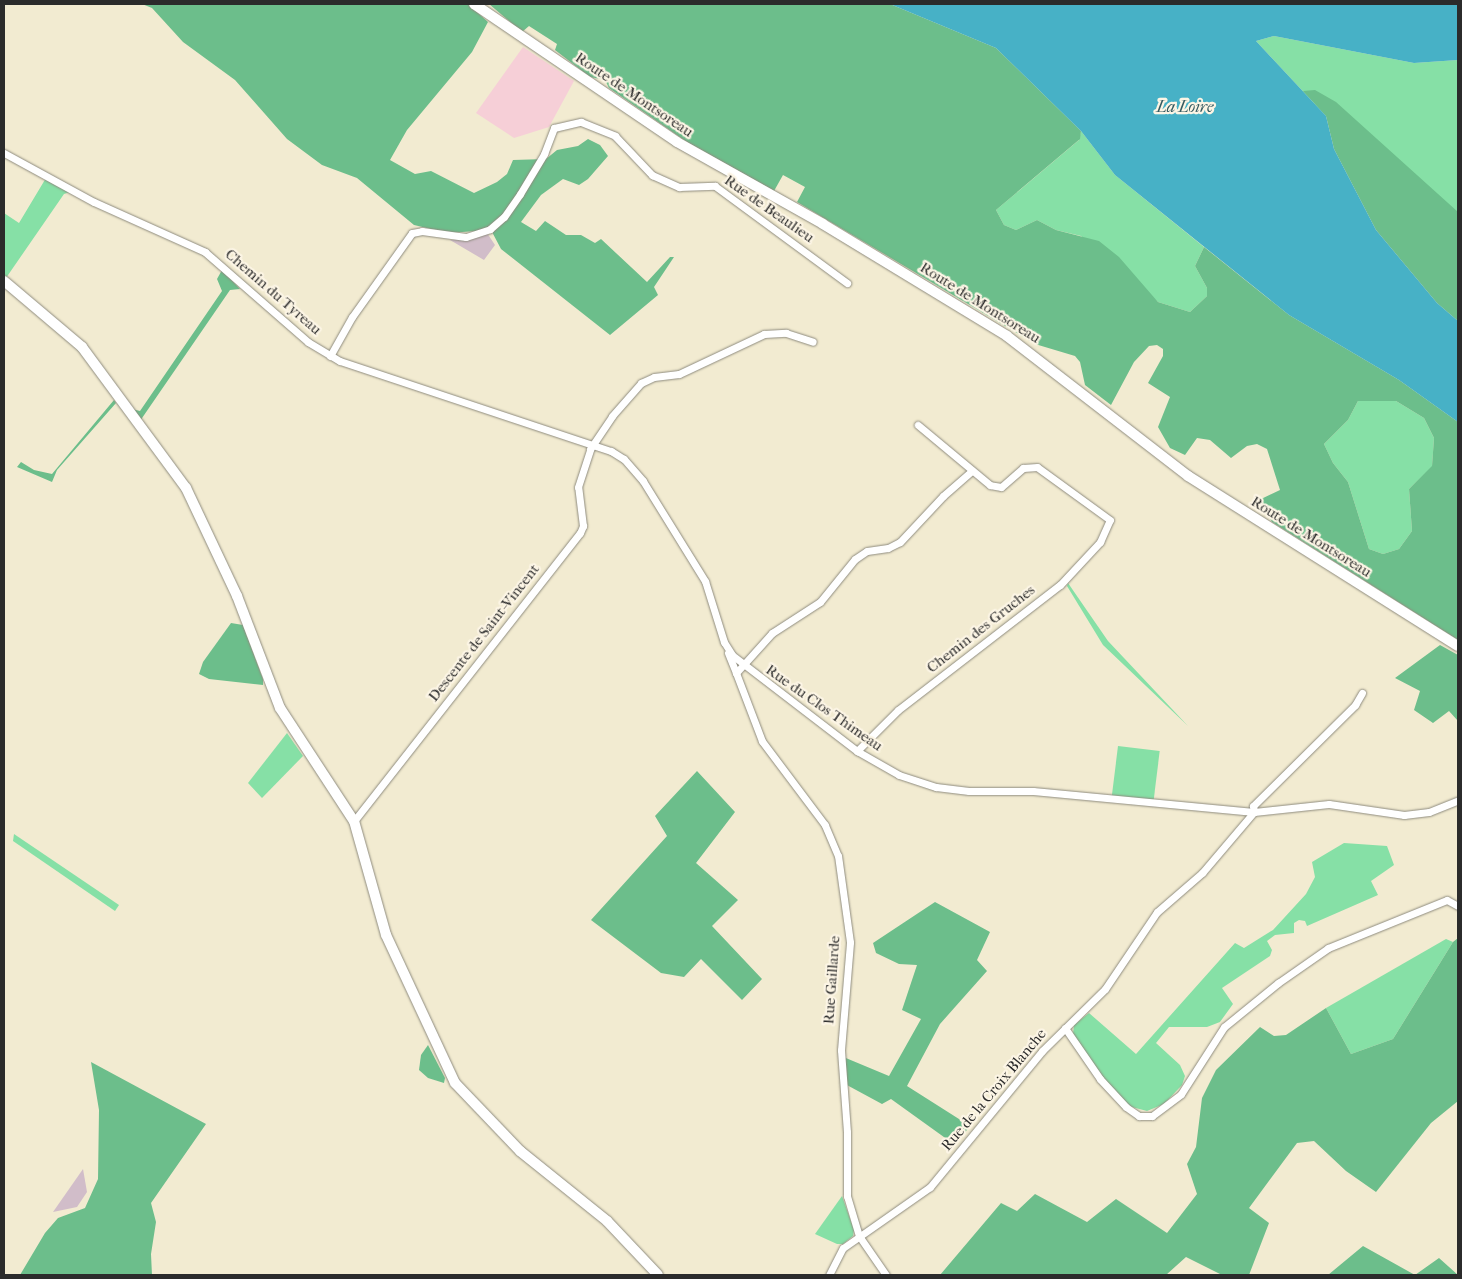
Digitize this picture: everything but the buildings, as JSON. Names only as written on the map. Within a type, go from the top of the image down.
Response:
[{"type":"street","name":"Route de Montsoreau","points":[[474,4],[677,142],[823,224],[1007,336],[1188,476],[1458,646]]},
{"type":"street","name":"Rue de Beaulieu","points":[[330,356],[352,317],[412,233],[422,231],[466,237],[490,229],[504,217],[520,194],[544,154],[554,128],[568,124],[583,122],[610,133],[652,175],[680,187],[714,186],[847,284]]},
{"type":"street","name":"Chemin du Tyreau","points":[[4,153],[94,202],[205,252],[304,338],[330,356],[354,367],[592,446]]},
{"type":"street","points":[[4,281],[82,347],[186,488],[237,596],[280,708],[354,821],[386,935],[455,1083],[520,1151],[607,1220],[658,1275]]},
{"type":"street","name":"Descente de Saint-Vincent","points":[[354,821],[580,533],[583,526],[578,487],[592,446],[612,416],[648,379],[679,374],[764,334],[786,333],[813,342]]},
{"type":"street","points":[[736,673],[778,628],[820,602],[856,559],[867,551],[888,548],[900,542],[943,496],[971,472],[918,425]]},
{"type":"street","name":"Rue du Clos Thimeau","points":[[592,446],[624,459],[643,481],[707,586],[728,650],[742,666],[857,751],[899,775],[936,787],[1033,791],[1254,812],[1335,804],[1404,816],[1429,812],[1458,800]]},
{"type":"street","name":"Chemin des Gruches","points":[[857,751],[898,710],[1060,585],[1100,542],[1110,520],[1037,467],[1023,468],[1000,487],[990,485],[971,472]]},
{"type":"street","name":"Rue Gaillarde","points":[[728,650],[762,741],[825,825],[842,872],[850,942],[841,1050],[848,1137],[847,1191],[859,1236],[886,1275]]},
{"type":"street","name":"Rue de la Croix Blanche","points":[[829,1275],[837,1254],[859,1236],[930,1187],[1042,1051],[1119,972],[1157,912],[1202,873],[1254,812],[1253,806],[1355,705],[1362,692]]},
{"type":"street","points":[[1064,1028],[1100,1079],[1126,1107],[1139,1116],[1152,1116],[1181,1094],[1224,1026],[1278,983],[1328,948],[1447,900],[1458,906]]},
{"type":"shaded area","points":[[523,47],[574,81],[549,127],[514,138],[476,113]]},
{"type":"shaded area","points":[[487,233],[495,245],[484,260],[450,240],[472,239]]},
{"type":"shaded area","points":[[83,1169],[87,1192],[77,1207],[53,1212]]},
{"type":"green space","points":[[142,4],[468,4],[488,22],[472,52],[407,130],[390,160],[415,174],[431,171],[474,193],[497,182],[507,174],[513,160],[546,159],[557,150],[578,146],[588,139],[600,145],[608,156],[588,179],[579,185],[563,179],[541,195],[521,222],[536,231],[545,221],[566,235],[581,235],[595,243],[601,239],[647,282],[670,257],[674,257],[654,287],[658,295],[610,335],[501,249],[491,230],[448,233],[414,225],[357,178],[322,165],[287,139],[235,80],[183,42],[152,8]]},
{"type":"green space","points":[[489,4],[890,4],[996,48],[1081,131],[1080,139],[996,210],[1004,225],[1016,230],[1037,220],[1056,230],[1099,241],[1119,257],[1158,302],[1190,312],[1207,296],[1207,288],[1195,266],[1204,247],[1289,315],[1399,380],[1458,422],[1458,640],[1272,522],[1259,500],[1280,490],[1267,449],[1257,444],[1247,446],[1231,458],[1210,440],[1197,438],[1185,455],[1170,448],[1158,427],[1170,397],[1148,383],[1163,356],[1163,349],[1157,345],[1149,346],[1134,362],[1111,405],[1085,385],[1080,362],[1075,356],[1035,344],[797,202],[805,187],[783,175],[774,191],[687,142],[609,88],[605,80],[590,77],[555,50],[557,44],[529,26],[522,32]],"holes":[[[1358,401],[1396,401],[1424,418],[1434,438],[1432,466],[1409,489],[1412,531],[1399,549],[1383,554],[1369,549],[1348,482],[1333,463],[1324,444],[1348,420]]]},
{"type":"green space","points":[[1274,36],[1414,63],[1458,60],[1458,321],[1326,116],[1256,41]]},
{"type":"green space","points":[[1315,90],[1336,102],[1458,212],[1458,321],[1437,303],[1376,230],[1334,149],[1326,116],[1303,91]]},
{"type":"green space","points":[[1081,131],[1115,175],[1204,247],[1195,266],[1207,288],[1207,296],[1190,312],[1158,302],[1081,236],[1056,230],[1037,220],[1016,230],[1004,225],[996,210],[1079,140]]},
{"type":"green space","points":[[46,178],[70,192],[64,194],[6,278],[4,275],[4,213],[19,223]]},
{"type":"green space","points":[[222,270],[240,289],[230,290],[140,421],[132,409],[140,411],[222,291],[217,279]]},
{"type":"green space","points":[[114,400],[116,403],[57,470],[52,482],[17,467],[21,462],[34,470],[52,474]]},
{"type":"green space","points":[[1358,401],[1396,401],[1424,418],[1434,438],[1432,467],[1409,489],[1412,531],[1399,549],[1383,554],[1369,549],[1348,482],[1333,463],[1324,444],[1348,420]]},
{"type":"green space","points":[[1068,583],[1108,641],[1188,726],[1103,645],[1067,586]]},
{"type":"green space","points":[[231,623],[243,625],[263,679],[263,685],[209,679],[199,674],[203,662]]},
{"type":"green space","points":[[1440,645],[1458,655],[1458,721],[1449,711],[1433,723],[1414,710],[1420,691],[1395,678]]},
{"type":"green space","points":[[287,733],[303,756],[262,798],[248,783]]},
{"type":"green space","points":[[1118,746],[1160,751],[1153,802],[1112,797]]},
{"type":"green space","points":[[697,771],[735,812],[696,863],[738,900],[712,926],[762,979],[742,1000],[701,959],[684,977],[661,973],[591,920],[667,836],[655,816]]},
{"type":"green space","points":[[14,834],[119,905],[115,911],[13,841]]},
{"type":"green space","points":[[1344,843],[1387,846],[1394,865],[1371,881],[1378,895],[1307,926],[1305,921],[1299,920],[1294,923],[1294,933],[1275,935],[1267,941],[1272,950],[1270,956],[1222,988],[1233,1004],[1220,1022],[1207,1027],[1169,1027],[1156,1043],[1180,1065],[1185,1076],[1182,1085],[1164,1104],[1147,1111],[1128,1106],[1104,1080],[1073,1034],[1074,1025],[1089,1013],[1136,1054],[1235,943],[1244,948],[1273,930],[1306,894],[1315,877],[1312,862]]},
{"type":"green space","points":[[935,902],[990,932],[977,960],[987,971],[940,1024],[907,1086],[970,1126],[955,1145],[891,1099],[882,1104],[845,1084],[841,1056],[889,1076],[921,1019],[902,1010],[917,965],[899,964],[876,953],[873,943]]},
{"type":"green space","points":[[1458,938],[1458,1101],[1431,1123],[1376,1192],[1346,1171],[1314,1141],[1297,1143],[1249,1208],[1269,1223],[1249,1275],[1222,1275],[1186,1257],[1166,1275],[940,1275],[1001,1203],[1017,1211],[1035,1194],[1087,1222],[1116,1199],[1167,1233],[1197,1194],[1187,1164],[1196,1147],[1202,1098],[1216,1070],[1260,1027],[1274,1036],[1286,1035],[1326,1008],[1351,1054],[1393,1039],[1453,942]]},
{"type":"green space","points":[[1446,939],[1453,942],[1393,1039],[1351,1054],[1326,1008]]},
{"type":"green space","points":[[428,1045],[445,1078],[444,1083],[428,1078],[419,1070],[421,1055]]},
{"type":"green space","points":[[91,1062],[206,1124],[151,1203],[156,1222],[151,1254],[152,1275],[20,1275],[45,1233],[58,1218],[85,1208],[98,1179],[99,1110]]},
{"type":"green space","points":[[842,1196],[854,1230],[853,1236],[843,1244],[837,1244],[815,1234]]},
{"type":"green space","points":[[1363,1246],[1415,1275],[1328,1275]]},
{"type":"green space","points":[[1439,1258],[1458,1275],[1415,1275]]},
{"type":"water","name":"La Loire","points":[[890,4],[1458,4],[1458,60],[1414,63],[1274,36],[1256,41],[1326,116],[1334,149],[1376,230],[1437,303],[1458,321],[1458,422],[1399,380],[1289,315],[1115,175],[1081,131],[996,48]]}]
